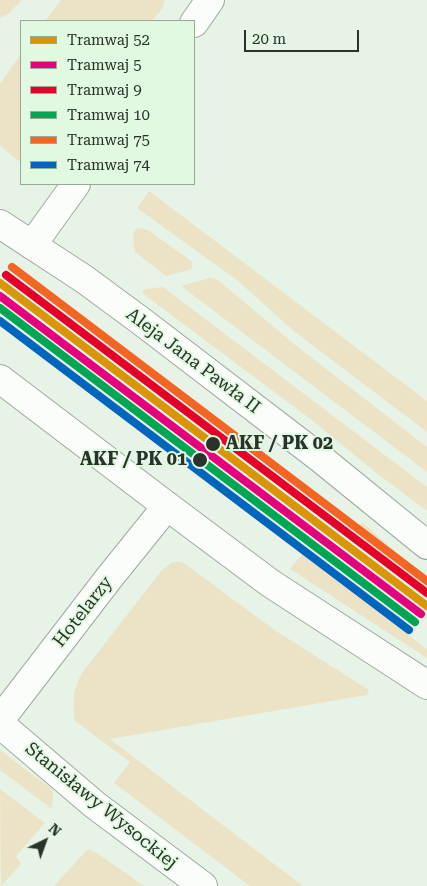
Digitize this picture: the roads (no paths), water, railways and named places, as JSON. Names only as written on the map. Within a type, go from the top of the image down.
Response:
[{"type":"main road","points":[[195,21],[210,0]]},
{"type":"main road","points":[[32,245],[75,185]]},
{"type":"main road","name":"Aleja Jana Pawła II","points":[[0,224],[84,279],[141,321],[320,458],[427,545]]},
{"type":"main road","points":[[0,378],[270,583],[427,685]]},
{"type":"main road","name":"Hotelarzy","points":[[0,720],[167,506]]},
{"type":"main road","name":"Stanisławy Wysockiej","points":[[0,724],[95,804],[203,886]]},
{"type":"tram line","name":"75","points":[[12,267],[427,581]]},
{"type":"tram line","name":"9","points":[[6,275],[427,593]]},
{"type":"tram line","name":"52","points":[[0,283],[427,606]]},
{"type":"tram line","name":"5","points":[[0,296],[421,614]]},
{"type":"tram line","name":"10","points":[[0,308],[415,622]]},
{"type":"tram line","name":"74","points":[[0,321],[409,630]]},
{"type":"place","name":"AKF / PK 02","points":[[213,444]]},
{"type":"place","name":"AKF / PK 01","points":[[200,460]]}]
